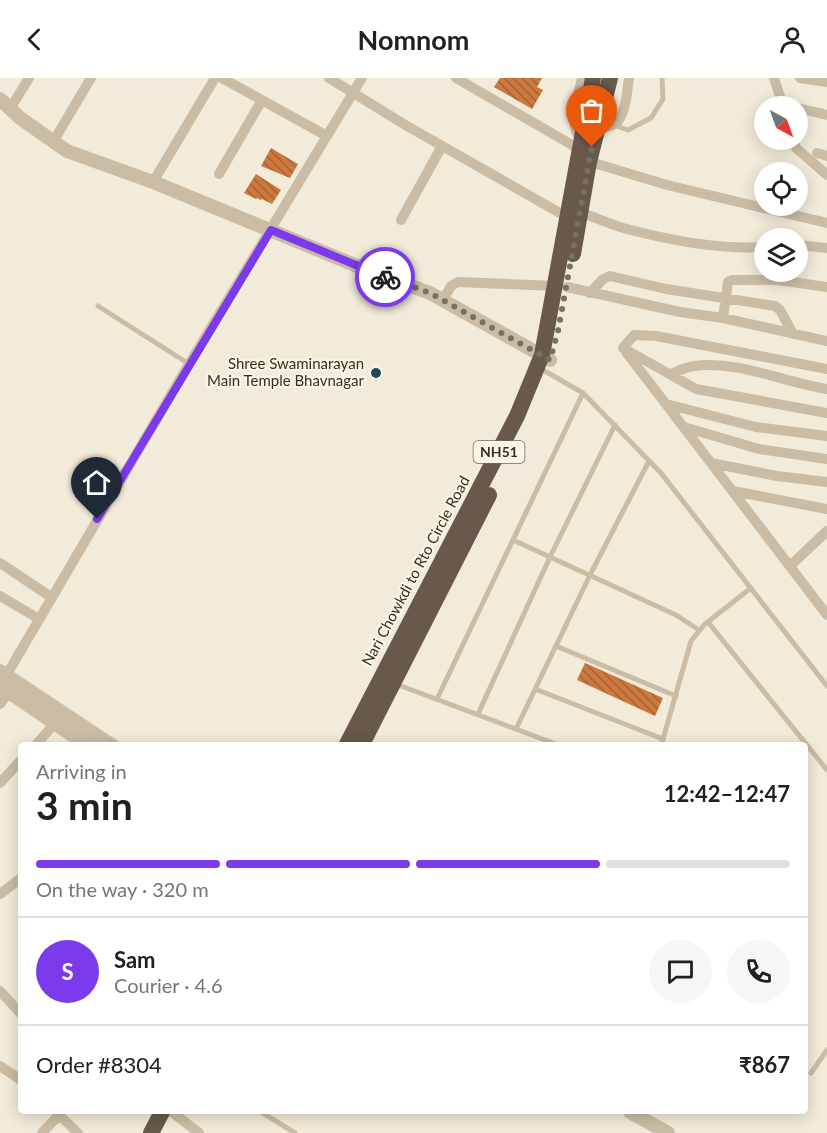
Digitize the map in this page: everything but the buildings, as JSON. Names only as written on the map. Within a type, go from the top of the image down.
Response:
[{"type":"highway","name":"NH51","points":[[589,142],[593,78]]},
{"type":"highway","name":"NH51","points":[[589,142],[610,78]]},
{"type":"highway","name":"Nari Chowkdi to Rto Circle Road","points":[[348,742],[387,680],[544,363],[561,286],[572,212],[589,142]]},
{"type":"highway","name":"NH51","points":[[363,742],[387,680]]},
{"type":"highway","points":[[151,1133],[161,1114]]},
{"type":"highway","points":[[162,1133],[171,1114]]},
{"type":"street","points":[[29,78],[5,104],[67,151],[153,182],[367,270],[430,293],[544,363]]},
{"type":"street","points":[[53,142],[91,78]]},
{"type":"street","points":[[153,182],[215,78]]},
{"type":"street","points":[[222,78],[327,136]]},
{"type":"street","points":[[329,78],[442,146],[572,212],[657,236],[704,244],[754,246]]},
{"type":"street","points":[[0,704],[3,682],[51,597],[362,78]]},
{"type":"street","points":[[456,78],[589,142],[667,185],[827,223]]},
{"type":"street","points":[[582,78],[573,123],[574,131],[589,142]]},
{"type":"street","points":[[589,142],[619,120],[629,78]]},
{"type":"street","points":[[774,78],[780,96]]},
{"type":"street","points":[[800,78],[827,82]]},
{"type":"street","points":[[219,174],[262,100]]},
{"type":"street","points":[[808,110],[827,115]]},
{"type":"street","points":[[401,220],[442,146]]},
{"type":"street","points":[[799,150],[827,175]]},
{"type":"street","points":[[808,246],[827,248]]},
{"type":"street","points":[[590,293],[603,279],[610,276],[661,288],[775,306],[780,310],[793,334]]},
{"type":"street","points":[[723,318],[728,282],[732,280],[778,280],[827,287]]},
{"type":"street","points":[[443,300],[451,286],[458,282],[561,286],[827,341]]},
{"type":"street","points":[[622,348],[634,334],[656,336],[827,369]]},
{"type":"street","points":[[622,348],[696,389],[827,413]]},
{"type":"street","points":[[622,348],[791,565],[827,615]]},
{"type":"street","points":[[671,374],[692,366],[714,365],[827,388]]},
{"type":"street","points":[[666,404],[756,427],[827,436]]},
{"type":"street","points":[[684,427],[759,449],[827,459]]},
{"type":"street","points":[[711,463],[777,476],[827,482]]},
{"type":"street","points":[[733,491],[827,509]]},
{"type":"street","points":[[791,565],[827,531]]},
{"type":"street","points":[[0,563],[51,597]]},
{"type":"street","points":[[0,596],[39,619]]},
{"type":"street","points":[[3,682],[82,742]]},
{"type":"street","points":[[3,682],[105,742]]},
{"type":"street","points":[[38,742],[55,723]]},
{"type":"street","points":[[0,783],[18,763]]},
{"type":"street","points":[[0,894],[18,885]]},
{"type":"street","points":[[0,991],[18,1011]]},
{"type":"street","points":[[1,1070],[18,1078]]},
{"type":"street","points":[[42,1133],[57,1114]]},
{"type":"street","points":[[59,1114],[78,1133]]},
{"type":"street","points":[[175,1114],[199,1133]]},
{"type":"street","points":[[634,1114],[668,1133]]},
{"type":"lane","points":[[589,142],[628,130],[651,118],[663,99],[662,78]]},
{"type":"lane","points":[[98,306],[189,364]]},
{"type":"lane","points":[[544,363],[583,393],[668,481],[827,686]]},
{"type":"lane","points":[[437,699],[583,393]]},
{"type":"lane","points":[[478,714],[550,557],[615,425]]},
{"type":"lane","points":[[516,729],[649,461]]},
{"type":"lane","points":[[513,540],[680,618],[699,630]]},
{"type":"lane","points":[[535,689],[662,742],[691,641],[708,622],[751,588]]},
{"type":"lane","points":[[708,622],[804,742]]},
{"type":"lane","points":[[556,646],[675,696]]},
{"type":"lane","points":[[387,680],[550,742]]},
{"type":"lane","points":[[808,746],[827,770]]},
{"type":"lane","points":[[811,1073],[827,1050]]},
{"type":"lane","points":[[264,1114],[295,1133]]},
{"type":"way so far","points":[[385,277],[430,293],[550,360],[558,331],[592,147]]},
{"type":"place","name":"Shree Swaminarayan Main Temple Bhavnagar","points":[[376,373]]},
{"type":"route","points":[[97,519],[271,230],[385,277]]}]
